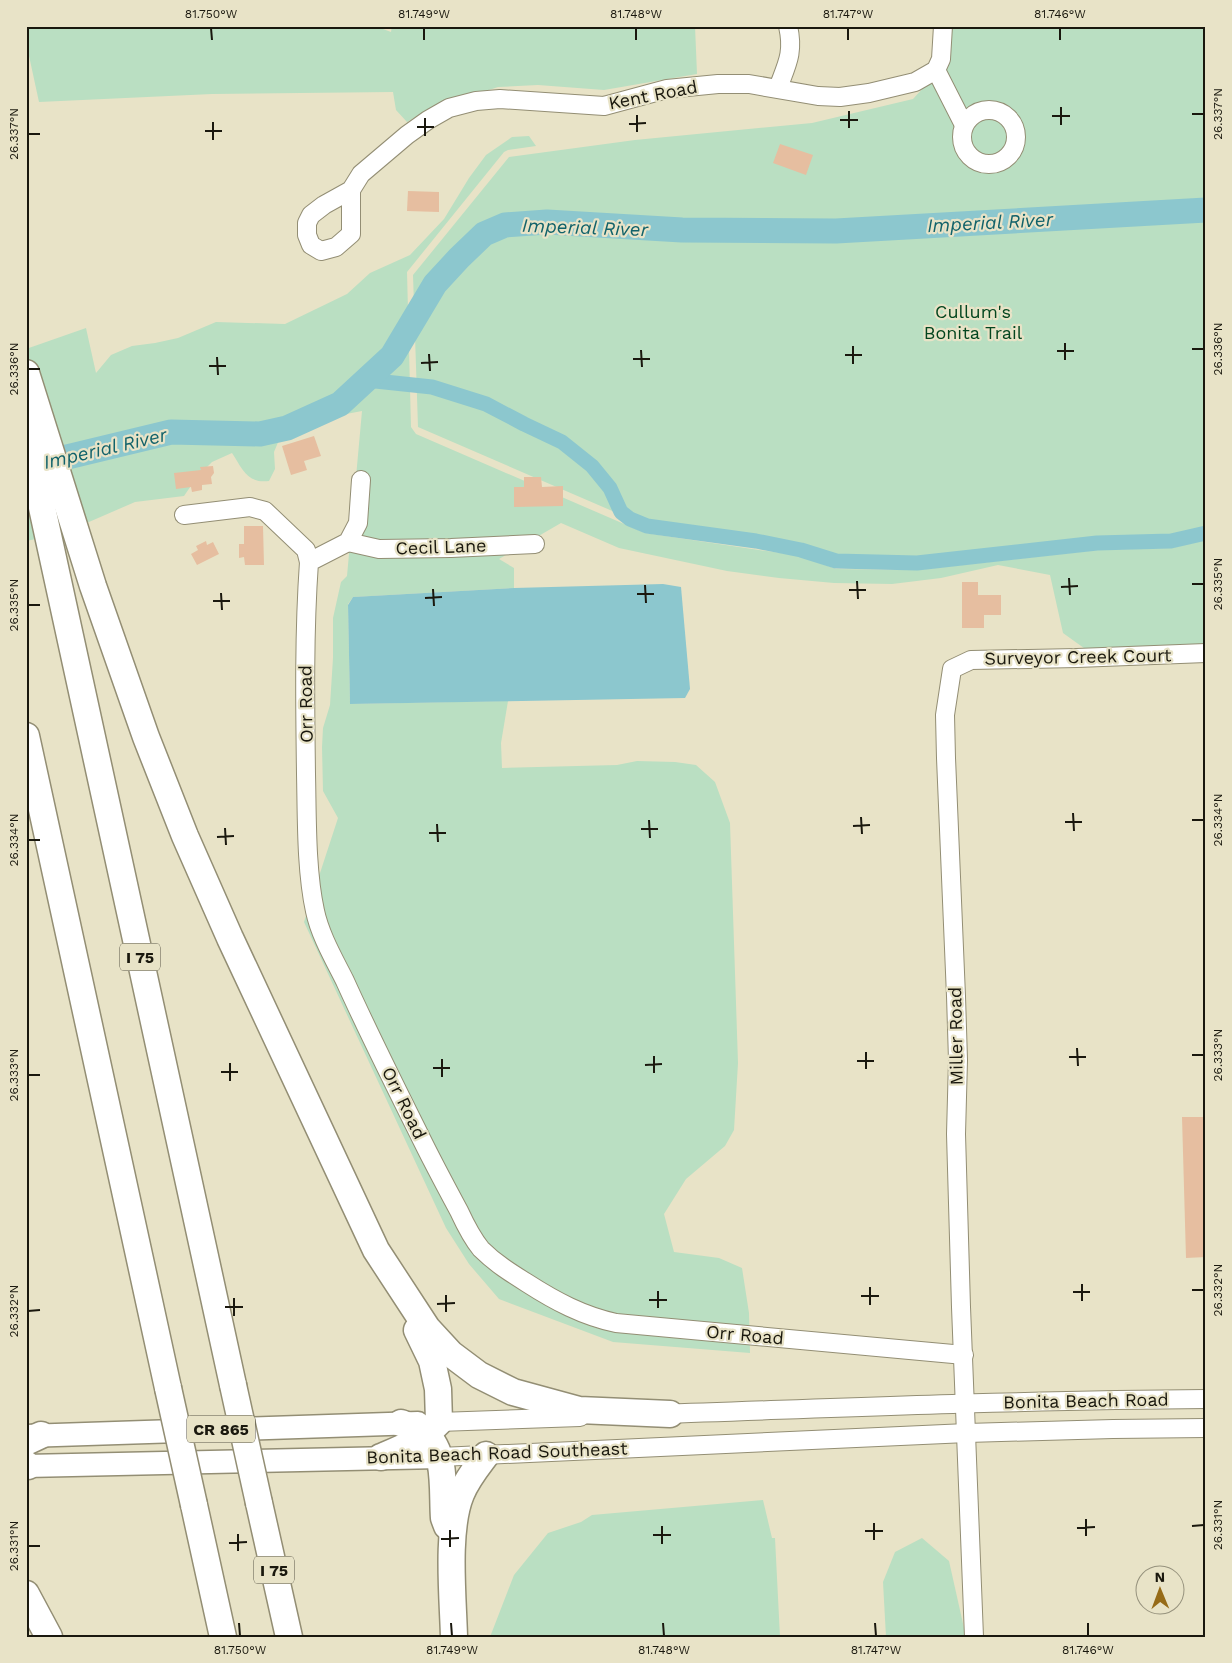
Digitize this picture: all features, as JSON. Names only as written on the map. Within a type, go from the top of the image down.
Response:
[{"type":"highway","points":[[26,373],[110,639],[185,836],[230,938],[376,1250],[432,1361],[438,1389],[432,1428],[435,1446],[440,1457],[444,1518],[452,1543]]},
{"type":"highway","name":"I 75","points":[[26,434],[289,1637]]},
{"type":"highway","points":[[26,736],[222,1637]]},
{"type":"highway","points":[[376,1250],[427,1328],[451,1354],[479,1375],[513,1392],[579,1410],[670,1414]]},
{"type":"highway","points":[[401,1423],[415,1428],[432,1428]]},
{"type":"highway","points":[[382,1457],[413,1444],[432,1428]]},
{"type":"highway","points":[[454,1637],[452,1543],[455,1514],[460,1495],[470,1476],[486,1455]]},
{"type":"highway","points":[[29,1597],[49,1637]]},
{"type":"main road","name":"Bonita Beach Road Southeast","points":[[29,1451],[401,1423]]},
{"type":"main road","name":"Bonita Beach Road Southeast","points":[[29,1451],[440,1457]]},
{"type":"street","points":[[778,88],[790,57],[791,42],[788,26]]},
{"type":"street","points":[[943,26],[941,59],[936,70],[964,126]]},
{"type":"street","name":"Kent Road","points":[[351,190],[361,174],[428,120],[449,108],[476,101],[500,99],[530,100],[604,106],[667,89],[688,86],[749,84],[818,96],[840,97],[869,93],[914,82],[936,70]]},
{"type":"street","points":[[184,515],[250,507],[265,511],[306,550],[309,562],[348,542],[358,523],[362,480]]},
{"type":"street","name":"Cecil Lane","points":[[348,542],[379,549],[535,544]]},
{"type":"street","name":"Orr Road","points":[[309,562],[304,668],[307,806],[311,879],[315,912],[368,1030],[446,1187],[469,1231],[480,1247],[494,1261],[543,1293],[583,1314],[599,1320],[964,1355]]},
{"type":"street","name":"Surveyor Creek Court","points":[[952,669],[971,660],[980,659],[1078,658],[1206,653]]},
{"type":"street","name":"Miller Road","points":[[952,669],[945,715],[958,1060],[956,1134],[974,1637]]},
{"type":"street","name":"Bonita Beach Road","points":[[966,1404],[1206,1399]]},
{"type":"street","name":"Bonita Beach Road Southeast","points":[[432,1428],[670,1414],[966,1404]]},
{"type":"street","name":"Bonita Beach Road","points":[[967,1433],[1206,1428]]},
{"type":"street","name":"Bonita Beach Road Southeast","points":[[440,1457],[967,1433]]},
{"type":"green space","points":[[26,26],[375,26],[391,32],[392,26],[695,26],[697,74],[604,90],[538,85],[498,87],[424,112],[407,122],[396,110],[393,92],[212,94],[39,102],[26,42]]},
{"type":"green space","name":"Cullum's Bonita Trail","points":[[950,26],[1206,26],[1206,533],[1171,541],[1097,543],[917,563],[836,561],[801,550],[647,526],[418,427],[413,275],[509,157],[635,140],[812,123],[913,99],[950,59]]},
{"type":"green space","points":[[529,136],[536,146],[504,152],[407,272],[411,427],[416,434],[645,533],[800,556],[836,569],[917,570],[1097,550],[1171,548],[1206,540],[1206,655],[1102,661],[1063,633],[1050,575],[998,565],[941,578],[892,584],[834,583],[779,578],[727,571],[619,548],[561,523],[499,559],[514,568],[514,588],[353,597],[348,604],[350,704],[508,701],[501,743],[502,768],[617,765],[637,761],[675,762],[696,765],[715,782],[730,823],[738,1063],[734,1130],[725,1146],[686,1179],[664,1214],[674,1252],[719,1258],[742,1268],[749,1313],[750,1353],[613,1342],[499,1299],[469,1264],[446,1228],[304,922],[338,818],[323,791],[323,728],[330,705],[333,618],[341,582],[347,576],[362,411],[341,415],[320,425],[291,432],[279,440],[274,452],[275,469],[269,481],[255,480],[246,474],[232,453],[212,462],[197,477],[184,496],[135,502],[82,525],[26,349],[86,328],[96,373],[111,355],[132,346],[178,338],[216,322],[285,324],[347,294],[370,273],[410,255],[444,219],[469,178],[486,155],[512,137]]},
{"type":"green space","points":[[26,470],[41,538],[26,541]]},
{"type":"green space","points":[[763,1500],[772,1538],[775,1538],[780,1637],[490,1637],[514,1575],[548,1533],[581,1522],[592,1515]]},
{"type":"green space","points":[[922,1538],[949,1561],[966,1637],[886,1637],[883,1582],[895,1552]]},
{"type":"water","points":[[663,584],[681,587],[690,689],[685,698],[350,704],[348,605],[353,597],[514,588]]},
{"type":"building","points":[[780,144],[813,155],[806,175],[773,163]]},
{"type":"building","points":[[408,191],[439,192],[439,212],[407,211]]},
{"type":"building","points":[[314,436],[321,456],[304,461],[307,470],[291,475],[282,446]]},
{"type":"building","points":[[213,466],[212,484],[202,485],[202,490],[192,492],[191,487],[176,489],[174,473],[201,470],[200,467]]},
{"type":"building","points":[[524,477],[541,477],[542,487],[563,486],[563,506],[514,507],[514,487],[524,487]]},
{"type":"building","points":[[244,526],[263,526],[264,565],[245,565],[244,557],[239,558],[239,544],[244,544]]},
{"type":"building","points":[[206,541],[207,545],[213,542],[219,554],[197,565],[191,554],[198,550],[196,546]]},
{"type":"building","points":[[962,582],[978,582],[978,595],[1001,595],[1001,615],[984,615],[984,628],[962,628]]},
{"type":"building","points":[[1182,1117],[1206,1117],[1206,1257],[1186,1258]]},
{"type":"waterway","name":"Imperial River","points":[[34,465],[171,432],[260,434],[287,428],[340,404],[392,356],[435,284],[484,234],[505,225],[547,222],[682,230],[836,231],[1206,210]]},
{"type":"waterway","points":[[366,380],[432,387],[486,404],[562,442],[592,466],[610,488],[621,512],[630,519],[647,526],[756,541],[801,550],[836,561],[917,563],[1097,543],[1171,541],[1206,533]]}]
